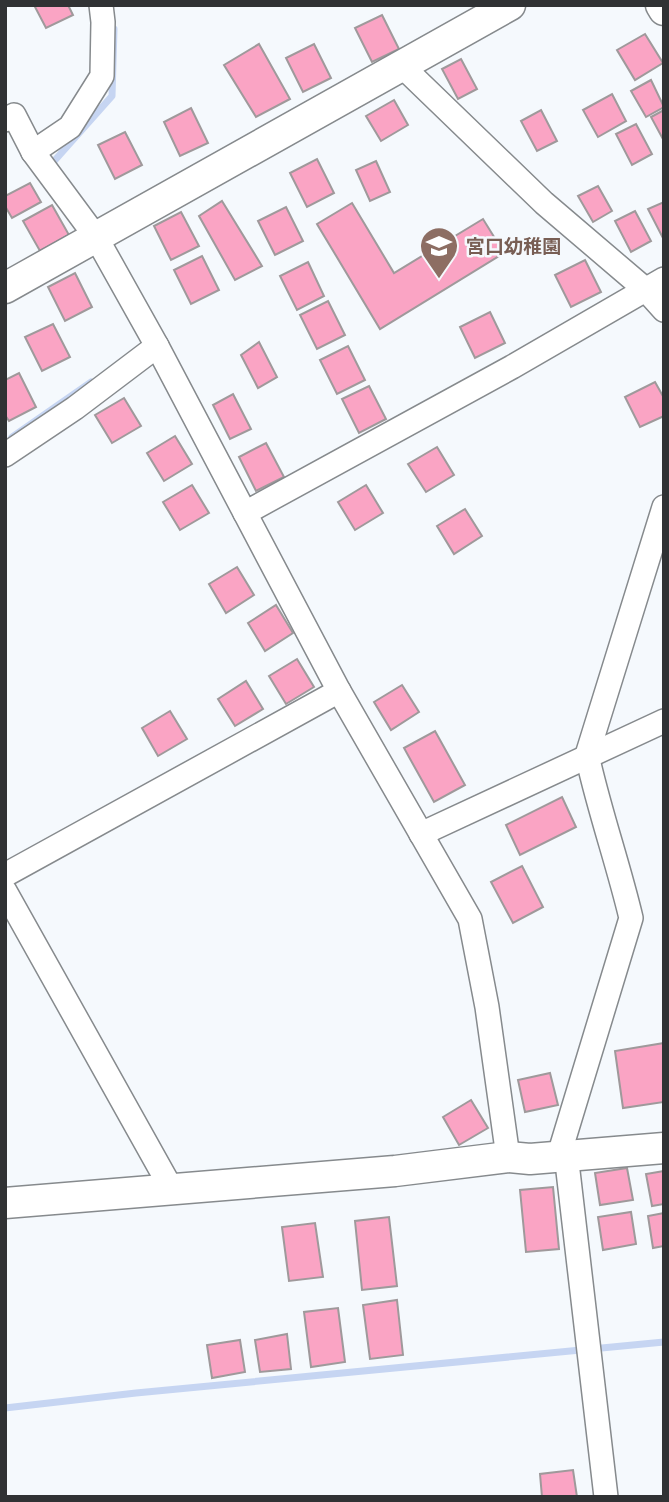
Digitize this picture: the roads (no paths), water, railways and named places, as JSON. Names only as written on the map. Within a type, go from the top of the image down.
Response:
[{"type":"street","points":[[33,152],[70,127],[102,76],[103,22],[100,5]]},
{"type":"street","points":[[5,288],[510,5]]},
{"type":"street","points":[[661,5],[664,10]]},
{"type":"street","points":[[402,66],[544,203],[655,284],[664,310]]},
{"type":"street","points":[[5,120],[14,115],[33,152],[96,237],[157,346],[339,691],[470,919],[487,1007],[508,1157]]},
{"type":"street","points":[[245,513],[512,367],[655,284]]},
{"type":"street","points":[[5,455],[75,408],[157,346]]},
{"type":"street","points":[[606,1497],[588,1335],[563,1155],[631,918],[587,755],[664,507]]},
{"type":"street","points":[[5,875],[339,691]]},
{"type":"street","points":[[421,834],[664,721]]},
{"type":"street","points":[[5,891],[171,1188]]},
{"type":"street","points":[[5,1203],[396,1171],[508,1157],[530,1159],[664,1148]]},
{"type":"waterway","points":[[48,168],[112,96],[114,29]]},
{"type":"waterway","points":[[12,437],[91,382]]},
{"type":"waterway","points":[[5,1408],[664,1342]]},
{"type":"place","name":"宮口幼稚園","points":[[439,280]]}]
